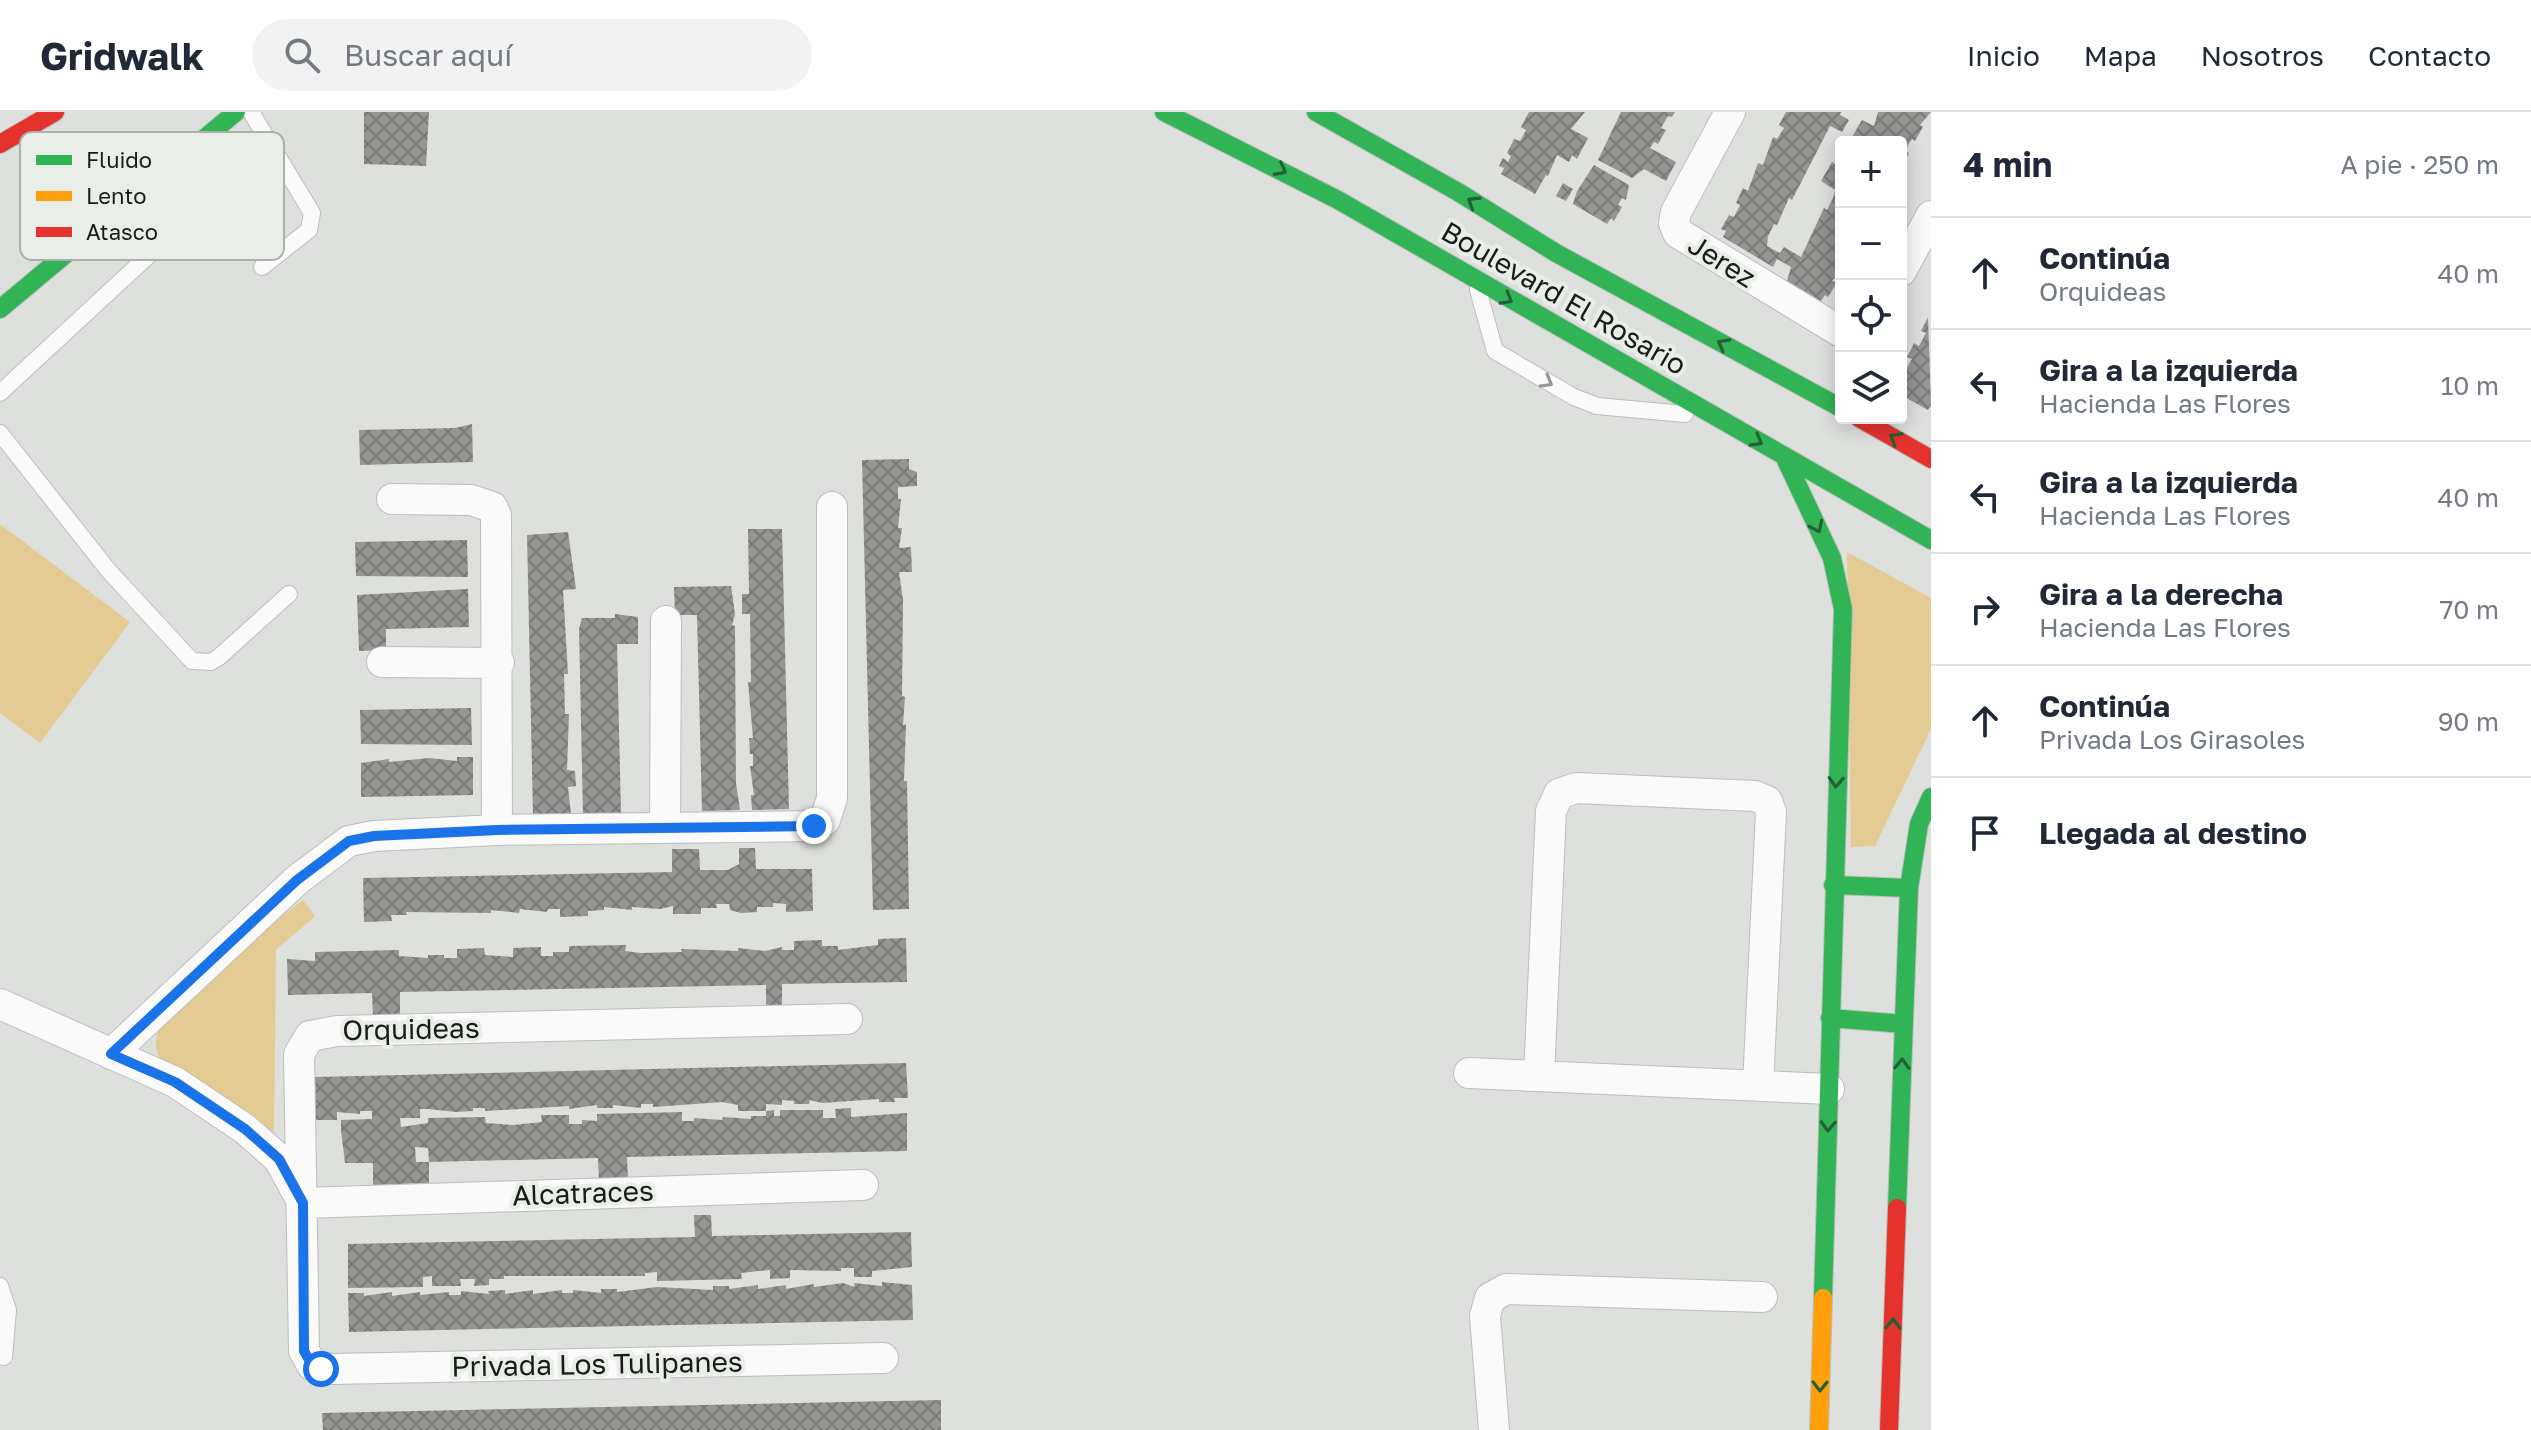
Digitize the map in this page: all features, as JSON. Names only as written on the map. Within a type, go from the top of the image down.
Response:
[{"type":"main road","points":[[21,132],[55,112]]},
{"type":"main road","points":[[212,132],[236,112]]},
{"type":"main road","name":"Boulevard El Rosario","points":[[1164,112],[1338,200],[1931,540]]},
{"type":"main road","name":"Boulevard El Rosario","points":[[1316,112],[1458,192],[1556,253],[1835,405]]},
{"type":"main road","points":[[0,144],[20,132]]},
{"type":"main road","points":[[13,274],[39,260]]},
{"type":"main road","points":[[0,309],[58,260]]},
{"type":"main road","points":[[1870,424],[1931,459]]},
{"type":"main road","points":[[1784,456],[1832,558],[1843,609],[1819,1430]]},
{"type":"main road","points":[[1889,1430],[1909,888],[1919,824],[1931,797]]},
{"type":"main road","points":[[1833,885],[1909,888]]},
{"type":"main road","points":[[1830,1018],[1904,1024]]},
{"type":"street","name":"Jerez","points":[[1730,112],[1676,212],[1674,223],[1678,233],[1835,328]]},
{"type":"street","points":[[1907,260],[1931,216]]},
{"type":"street","points":[[392,499],[471,500],[492,507],[498,525],[497,830]]},
{"type":"street","points":[[111,1054],[297,880],[349,841],[374,836],[497,830],[814,826],[825,820],[832,798],[832,507]]},
{"type":"street","points":[[665,828],[666,621]]},
{"type":"street","points":[[382,662],[499,663]]},
{"type":"street","points":[[1539,1076],[1551,811],[1559,794],[1576,788],[1755,796],[1767,801],[1771,812],[1758,1086]]},
{"type":"street","points":[[0,1004],[175,1082],[245,1129],[279,1159],[303,1203]]},
{"type":"street","name":"Orquideas","points":[[312,1365],[304,1351],[299,1054],[303,1043],[321,1032],[847,1019]]},
{"type":"street","points":[[1469,1073],[1829,1089]]},
{"type":"street","name":"Alcatraces","points":[[303,1203],[863,1185]]},
{"type":"street","points":[[1494,1430],[1485,1316],[1490,1298],[1506,1289],[1762,1297]]},
{"type":"street","name":"Privada Los Tulipanes","points":[[312,1365],[332,1369],[883,1358]]},
{"type":"lane","points":[[251,112],[263,132]]},
{"type":"lane","points":[[284,165],[309,205],[312,222],[303,237],[284,251]]},
{"type":"lane","points":[[0,393],[140,260]]},
{"type":"lane","points":[[262,267],[272,260]]},
{"type":"lane","points":[[1475,280],[1495,351],[1574,397],[1597,406],[1714,417]]},
{"type":"lane","points":[[0,433],[108,570],[192,661],[211,662],[219,657],[289,594]]},
{"type":"lane","points":[[0,1286],[8,1310],[4,1357]]},
{"type":"shaded area","points":[[0,524],[130,622],[40,743],[0,713]]},
{"type":"shaded area","points":[[1847,552],[1931,598],[1931,729],[1875,846],[1851,847]]},
{"type":"shaded area","points":[[303,900],[315,916],[276,950],[274,1138],[163,1064],[156,1039],[165,1019],[199,983]]},
{"type":"building","points":[[364,112],[429,112],[426,166],[364,164]]},
{"type":"building","points":[[1529,112],[1585,112],[1571,129],[1588,138],[1577,159],[1572,155],[1569,162],[1557,155],[1548,176],[1535,194],[1501,174],[1504,168],[1499,166],[1503,158],[1508,162],[1511,156],[1507,153],[1514,139],[1520,141],[1523,136],[1526,130],[1521,127]]},
{"type":"building","points":[[1621,112],[1675,112],[1672,117],[1668,116],[1661,128],[1666,130],[1658,144],[1654,142],[1650,148],[1676,162],[1666,181],[1644,169],[1632,178],[1598,160]]},
{"type":"building","points":[[1786,112],[1841,112],[1840,115],[1849,120],[1842,132],[1830,126],[1792,200],[1789,198],[1777,225],[1774,224],[1768,236],[1767,246],[1780,253],[1784,247],[1801,257],[1835,190],[1835,277],[1832,281],[1835,286],[1821,301],[1787,281],[1791,267],[1777,259],[1773,267],[1723,237],[1726,231],[1721,229],[1729,215],[1734,217],[1743,188],[1748,191],[1758,163],[1763,165],[1773,137],[1777,139],[1784,128],[1779,125]]},
{"type":"building","points":[[1878,112],[1931,112],[1920,125],[1923,127],[1915,141],[1912,139],[1907,147],[1907,136],[1853,136],[1862,120],[1874,126]]},
{"type":"building","points":[[1832,162],[1835,164],[1835,190],[1821,181]]},
{"type":"building","points":[[1594,165],[1629,185],[1626,200],[1622,198],[1618,205],[1622,207],[1614,221],[1611,218],[1607,224],[1573,204],[1577,191]]},
{"type":"building","points":[[1563,183],[1573,189],[1566,201],[1556,196]]},
{"type":"building","points":[[1928,317],[1931,405],[1928,410],[1907,398],[1907,368],[1912,359],[1907,357],[1914,343],[1919,346],[1926,333],[1921,331]]},
{"type":"building","points":[[472,424],[473,462],[360,465],[359,430],[455,428]]},
{"type":"building","points":[[909,459],[909,469],[917,472],[917,486],[898,487],[898,499],[901,499],[898,528],[902,528],[899,548],[911,547],[912,572],[899,572],[903,600],[902,696],[905,697],[903,725],[906,724],[904,781],[907,781],[909,909],[873,910],[862,460]]},
{"type":"building","points":[[748,529],[782,529],[789,809],[752,810],[751,795],[754,795],[750,766],[753,766],[753,754],[750,754],[749,738],[753,738],[748,682],[751,682],[750,614],[742,614],[742,594],[749,594]]},
{"type":"building","points":[[568,532],[576,589],[563,590],[568,674],[564,674],[565,714],[569,714],[567,770],[575,771],[576,786],[568,787],[571,814],[533,815],[527,535]]},
{"type":"building","points":[[467,540],[468,577],[356,576],[355,542]]},
{"type":"building","points":[[731,586],[735,614],[732,625],[735,626],[736,783],[740,810],[702,811],[697,615],[675,615],[674,587]]},
{"type":"building","points":[[468,589],[469,627],[386,629],[386,650],[359,651],[357,595]]},
{"type":"building","points":[[615,614],[638,617],[638,644],[617,644],[621,813],[583,814],[579,629],[582,618],[615,618]]},
{"type":"building","points":[[471,708],[472,745],[361,744],[360,710]]},
{"type":"building","points":[[457,757],[473,757],[473,795],[361,797],[361,763],[429,758],[457,761]]},
{"type":"building","points":[[739,848],[755,848],[756,869],[812,869],[813,911],[786,912],[786,904],[773,903],[773,907],[757,907],[757,912],[741,913],[730,910],[729,904],[716,904],[717,908],[701,908],[701,914],[673,914],[673,906],[661,909],[632,907],[632,910],[604,907],[604,910],[588,911],[588,916],[560,917],[560,909],[548,909],[547,912],[520,909],[519,913],[491,910],[491,913],[406,912],[407,915],[391,915],[392,921],[364,922],[363,878],[672,872],[672,849],[699,849],[700,870],[728,870],[739,864]]},
{"type":"building","points":[[906,938],[907,982],[782,984],[782,1006],[766,1007],[766,985],[400,992],[400,1015],[373,1016],[372,993],[288,995],[287,959],[315,961],[315,952],[399,950],[399,956],[428,958],[428,955],[444,955],[444,958],[457,958],[457,949],[484,948],[485,955],[513,957],[513,948],[541,947],[541,956],[569,952],[569,946],[626,945],[625,951],[641,953],[682,952],[681,949],[738,951],[738,948],[765,951],[782,947],[782,950],[794,950],[794,941],[822,940],[822,946],[838,946],[838,950],[878,945],[878,939]]},
{"type":"building","points":[[906,1063],[908,1098],[894,1098],[895,1102],[879,1102],[879,1099],[822,1103],[810,1100],[809,1104],[782,1100],[782,1105],[766,1104],[766,1111],[774,1110],[774,1116],[780,1116],[780,1110],[823,1110],[823,1118],[836,1118],[835,1109],[851,1108],[851,1117],[907,1113],[907,1151],[627,1157],[628,1179],[599,1180],[598,1158],[429,1162],[429,1183],[373,1185],[373,1163],[345,1163],[341,1130],[341,1120],[372,1119],[372,1111],[360,1111],[360,1114],[337,1112],[337,1120],[316,1120],[315,1077]],"holes":[[[722,1102],[738,1105],[738,1111],[766,1111],[766,1116],[751,1116],[751,1119],[694,1118],[694,1121],[682,1121],[682,1112],[597,1114],[597,1121],[582,1120],[582,1124],[569,1124],[569,1115],[541,1115],[542,1122],[513,1125],[486,1123],[485,1117],[428,1118],[428,1123],[401,1127],[400,1118],[420,1118],[420,1109],[456,1112],[473,1111],[473,1108],[485,1108],[485,1111],[569,1106],[569,1109],[597,1105],[597,1108],[613,1108],[613,1105],[641,1108],[641,1104],[653,1104],[653,1107]],[[415,1147],[428,1148],[429,1162],[416,1162]]]},
{"type":"building","points":[[694,1215],[711,1215],[712,1236],[911,1232],[912,1267],[872,1271],[872,1277],[854,1277],[854,1268],[841,1268],[841,1271],[790,1270],[790,1278],[770,1279],[770,1270],[741,1273],[742,1279],[657,1281],[657,1272],[645,1273],[645,1276],[504,1276],[504,1279],[489,1279],[489,1285],[474,1286],[475,1279],[460,1279],[461,1286],[432,1286],[432,1276],[423,1277],[423,1287],[348,1288],[348,1244],[695,1237]]},
{"type":"building","points":[[882,1282],[912,1285],[913,1320],[349,1332],[348,1293],[364,1293],[364,1296],[392,1292],[392,1296],[420,1292],[420,1295],[449,1292],[449,1295],[461,1295],[461,1291],[489,1294],[488,1291],[505,1290],[505,1294],[533,1290],[533,1294],[562,1290],[562,1293],[573,1293],[573,1290],[601,1293],[601,1289],[617,1289],[617,1292],[657,1287],[713,1290],[713,1286],[729,1286],[729,1289],[758,1285],[758,1289],[786,1285],[786,1289],[843,1283],[855,1287],[854,1283],[882,1286]]},
{"type":"building","points":[[941,1400],[941,1430],[323,1430],[322,1413]]},
{"type":"traffic: fast","points":[[212,132],[236,112]]},
{"type":"traffic: fast","points":[[1164,112],[1338,200],[1931,540]]},
{"type":"traffic: fast","points":[[1316,112],[1458,192],[1556,253],[1835,405]]},
{"type":"traffic: fast","points":[[0,309],[59,260]]},
{"type":"traffic: fast","points":[[1784,456],[1832,558],[1843,609],[1823,1298]]},
{"type":"traffic: fast","points":[[1897,1208],[1909,888],[1919,824],[1931,797]]},
{"type":"traffic: fast","points":[[1833,885],[1909,888]]},
{"type":"traffic: fast","points":[[1830,1018],[1904,1024]]},
{"type":"traffic: slow","points":[[1819,1430],[1823,1298]]},
{"type":"traffic: jam","points":[[21,132],[55,112]]},
{"type":"traffic: jam","points":[[0,144],[20,132]]},
{"type":"traffic: jam","points":[[1870,424],[1931,459]]},
{"type":"traffic: jam","points":[[1889,1430],[1897,1208]]},
{"type":"route","points":[[321,1369],[312,1365],[304,1351],[303,1203],[279,1159],[245,1129],[175,1082],[111,1054],[297,880],[349,841],[374,836],[497,830],[814,826]]}]
